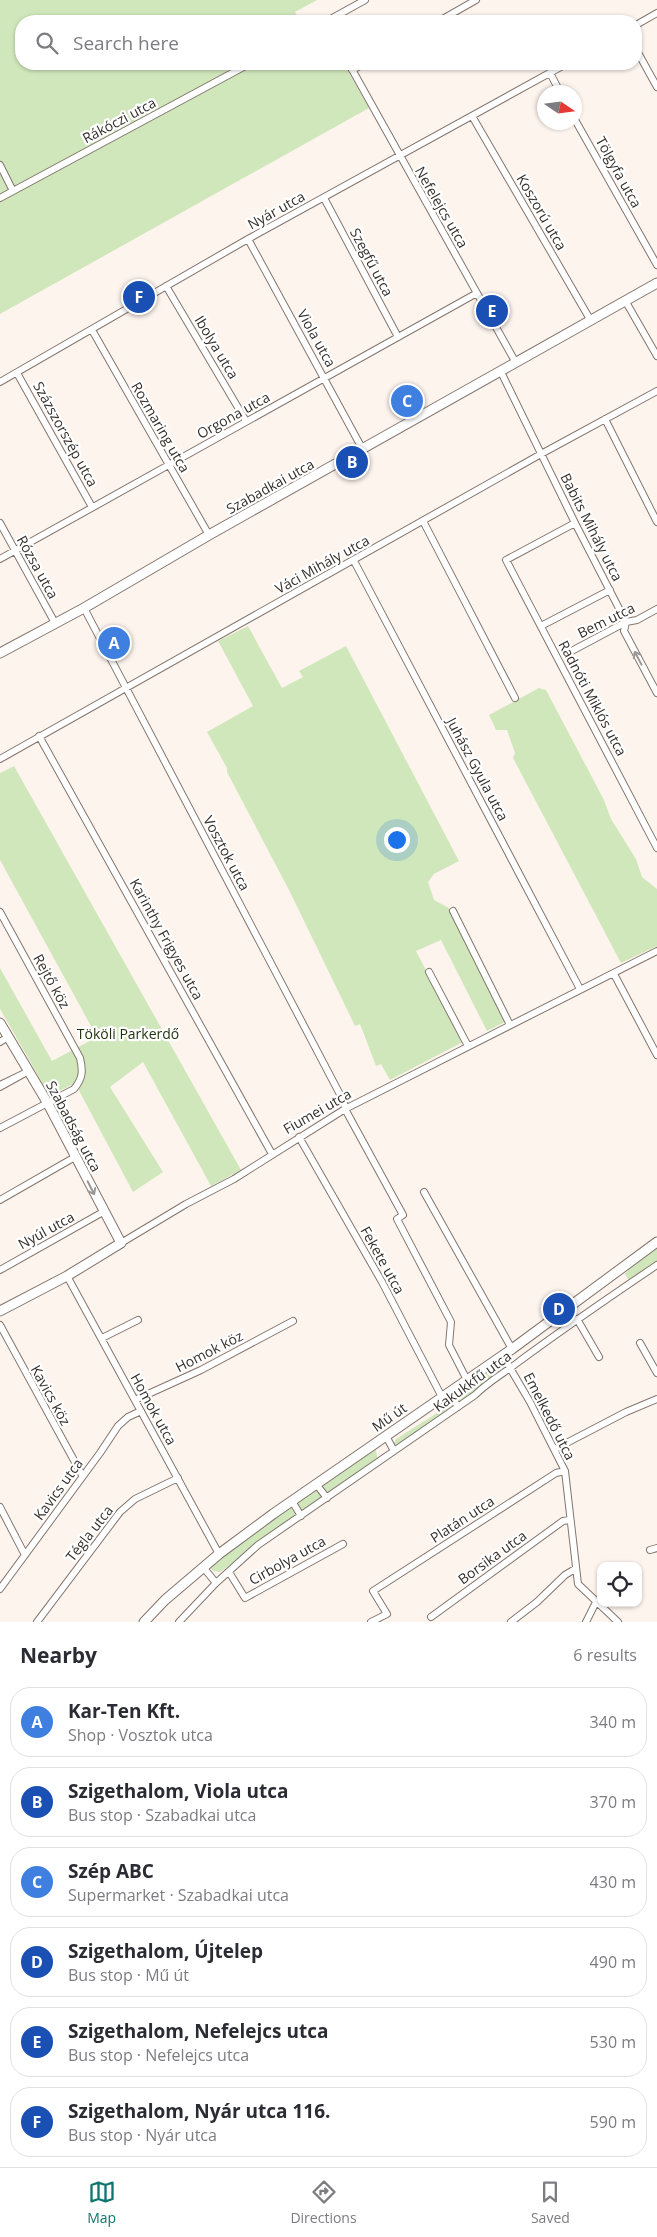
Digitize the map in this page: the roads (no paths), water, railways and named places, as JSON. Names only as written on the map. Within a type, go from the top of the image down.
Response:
[{"type":"street","points":[[338,15],[365,0]]},
{"type":"street","points":[[450,15],[476,0]]},
{"type":"street","points":[[642,22],[657,13]]},
{"type":"street","points":[[642,60],[657,87]]},
{"type":"street","name":"Rákóczi utca","points":[[0,198],[238,70]]},
{"type":"street","name":"Nefelejcs utca","points":[[352,70],[516,363]]},
{"type":"street","name":"Nyár utca","points":[[0,382],[248,239],[555,70]]},
{"type":"street","points":[[550,73],[556,85]]},
{"type":"street","name":"Koszorú utca","points":[[472,116],[591,321]]},
{"type":"street","name":"Tölgyfa utca","points":[[581,130],[657,265]]},
{"type":"street","points":[[0,165],[13,191]]},
{"type":"street","name":"Szegfű utca","points":[[324,198],[398,337]]},
{"type":"street","name":"Viola utca","points":[[248,239],[364,450]]},
{"type":"street","name":"Szabadkai utca","points":[[0,653],[84,608],[208,535],[364,450],[657,283]]},
{"type":"street","name":"Ibolya utca","points":[[166,286],[246,421]]},
{"type":"street","name":"Orgona utca","points":[[0,559],[477,293]]},
{"type":"street","points":[[626,302],[657,356]]},
{"type":"street","name":"Rozmaring utca","points":[[92,330],[208,535]]},
{"type":"street","name":"Babits Mihály utca","points":[[501,372],[626,622],[624,631],[657,693]]},
{"type":"street","name":"Százszorszép utca","points":[[17,373],[92,507]]},
{"type":"street","name":"Váci Mihály utca","points":[[0,759],[541,454],[657,391]]},
{"type":"street","points":[[605,419],[657,522]]},
{"type":"street","points":[[424,521],[516,698]]},
{"type":"street","name":"Rózsa utca","points":[[0,523],[55,623]]},
{"type":"street","name":"Radnóti Miklós utca","points":[[575,523],[506,560],[657,848]]},
{"type":"street","name":"Juhász Gyula utca","points":[[354,561],[580,989]]},
{"type":"street","points":[[541,626],[610,590]]},
{"type":"street","name":"Vosztok utca","points":[[84,608],[340,1093],[345,1110],[404,1215],[397,1219],[451,1322],[449,1345],[467,1380]]},
{"type":"street","name":"Bem utca","points":[[566,654],[626,622],[637,620],[657,609]]},
{"type":"street","name":"Karinthy Frigyes utca","points":[[39,736],[272,1154]]},
{"type":"street","points":[[453,911],[510,1025]]},
{"type":"street","name":"Rejtő köz","points":[[0,912],[80,1058],[83,1070],[80,1082],[74,1088],[47,1102]]},
{"type":"street","name":"Fiumei utca","points":[[0,1311],[67,1276],[345,1110],[657,951]]},
{"type":"street","points":[[429,972],[468,1046]]},
{"type":"street","points":[[614,974],[657,1055]]},
{"type":"street","name":"Szabadság utca","points":[[0,1023],[4,1039],[27,1070],[47,1102],[103,1212],[121,1243]]},
{"type":"street","points":[[0,1086],[27,1070]]},
{"type":"street","points":[[0,1128],[47,1102]]},
{"type":"street","name":"Fekete utca","points":[[299,1137],[446,1395],[458,1407]]},
{"type":"street","points":[[0,1200],[75,1157]]},
{"type":"street","points":[[424,1192],[512,1349]]},
{"type":"street","name":"Nyúl utca","points":[[0,1270],[103,1212]]},
{"type":"street","name":"Mű út","points":[[144,1622],[165,1600],[219,1554],[316,1484],[503,1356],[657,1242]]},
{"type":"street","name":"Kakukkfű utca","points":[[179,1622],[216,1583],[258,1545],[475,1395],[488,1383],[577,1319],[657,1266]]},
{"type":"street","name":"Homok utca","points":[[67,1276],[219,1554]]},
{"type":"street","points":[[577,1319],[599,1357]]},
{"type":"street","points":[[102,1338],[138,1320]]},
{"type":"street","name":"Homok köz","points":[[135,1400],[202,1370],[293,1321]]},
{"type":"street","name":"Kavics köz","points":[[0,1325],[82,1475]]},
{"type":"street","points":[[640,1343],[657,1373]]},
{"type":"street","name":"Emelkedő utca","points":[[503,1356],[555,1449],[565,1471],[569,1520],[578,1584],[618,1622]]},
{"type":"street","points":[[555,1449],[626,1412],[657,1399]]},
{"type":"street","name":"Kavics utca","points":[[0,1588],[118,1426],[128,1417],[141,1411]]},
{"type":"street","points":[[386,1436],[394,1451]]},
{"type":"street","name":"Platán utca","points":[[371,1622],[387,1614],[374,1591],[556,1472],[565,1471]]},
{"type":"street","name":"Tégla utca","points":[[37,1622],[120,1512],[135,1499],[178,1478]]},
{"type":"street","points":[[316,1484],[327,1498]]},
{"type":"street","points":[[292,1501],[300,1516]]},
{"type":"street","points":[[0,1507],[25,1555]]},
{"type":"street","name":"Borsika utca","points":[[431,1617],[563,1521],[569,1520]]},
{"type":"street","name":"Cirbolya utca","points":[[229,1572],[245,1598],[343,1544]]},
{"type":"street","points":[[203,1567],[216,1583]]},
{"type":"street","points":[[511,1622],[537,1602],[565,1575],[575,1569]]},
{"type":"street","points":[[586,1622],[596,1602]]},
{"type":"place","name":"Szigethalom, Nyár utca 116.","points":[[139,297]]},
{"type":"place","name":"Szigethalom, Nefelejcs utca","points":[[492,311]]},
{"type":"place","name":"Szép ABC","points":[[407,401]]},
{"type":"place","name":"Szigethalom, Viola utca","points":[[352,462]]},
{"type":"place","name":"Kar-Ten Kft.","points":[[114,643]]},
{"type":"place","name":"Szigethalom, Újtelep","points":[[559,1309]]},
{"type":"park label","name":"Tököli Parkerdő","points":[[128,1033]]}]
